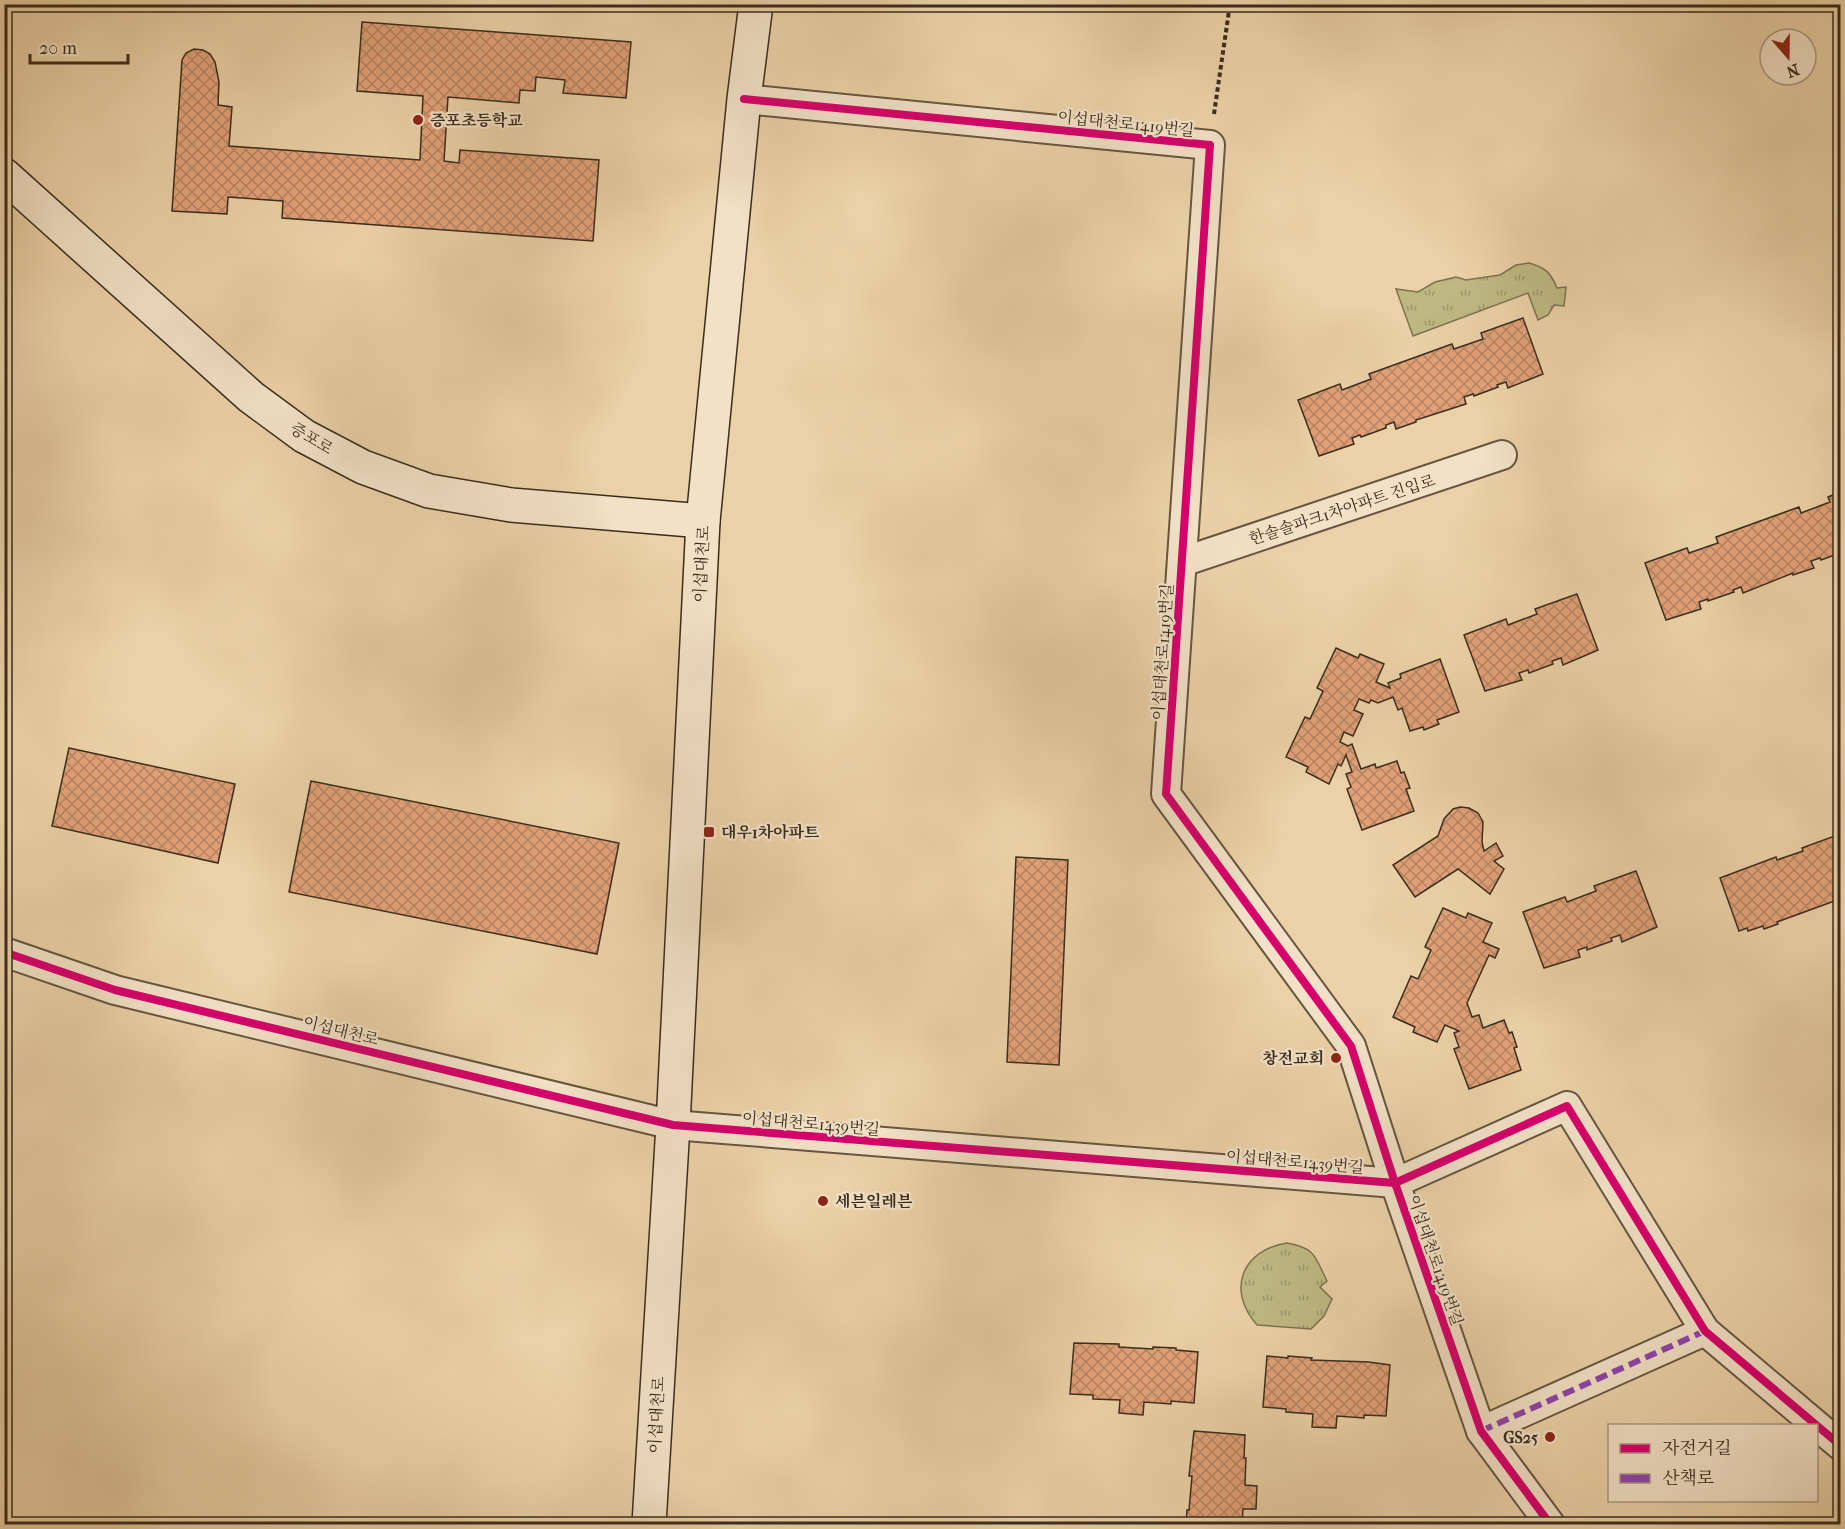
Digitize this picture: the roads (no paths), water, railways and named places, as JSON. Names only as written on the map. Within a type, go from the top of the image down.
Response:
[{"type":"main road","name":"이섭대천로","points":[[649,1524],[673,1125],[703,521],[744,99],[756,4]]},
{"type":"main road","name":"증포로","points":[[4,175],[251,397],[304,436],[363,467],[429,491],[511,505],[703,521]]},
{"type":"street","name":"이섭대천로1419번길","points":[[744,99],[1210,145],[1166,794],[1351,1046],[1395,1183],[1481,1431],[1550,1524]]},
{"type":"street","name":"한솔솔파크1차아파트 진입로","points":[[1182,562],[1503,455]]},
{"type":"street","name":"이섭대천로","points":[[4,952],[115,990],[673,1125]]},
{"type":"street","name":"이섭대천로1439번길","points":[[673,1125],[1395,1183],[1567,1106],[1705,1331],[1815,1424]]},
{"type":"street","points":[[1481,1431],[1705,1331]]},
{"type":"street","name":"이섭대천로1439번길","points":[[1818,1426],[1840,1445]]},
{"type":"place","name":"증포초등학교","points":[[418,120]]},
{"type":"place","name":"대우1차아파트","points":[[709,832]]},
{"type":"place","name":"창전교회","points":[[1336,1058]]},
{"type":"place","name":"세븐일레븐","points":[[823,1201]]},
{"type":"place","name":"GS25","points":[[1550,1437]]}]
